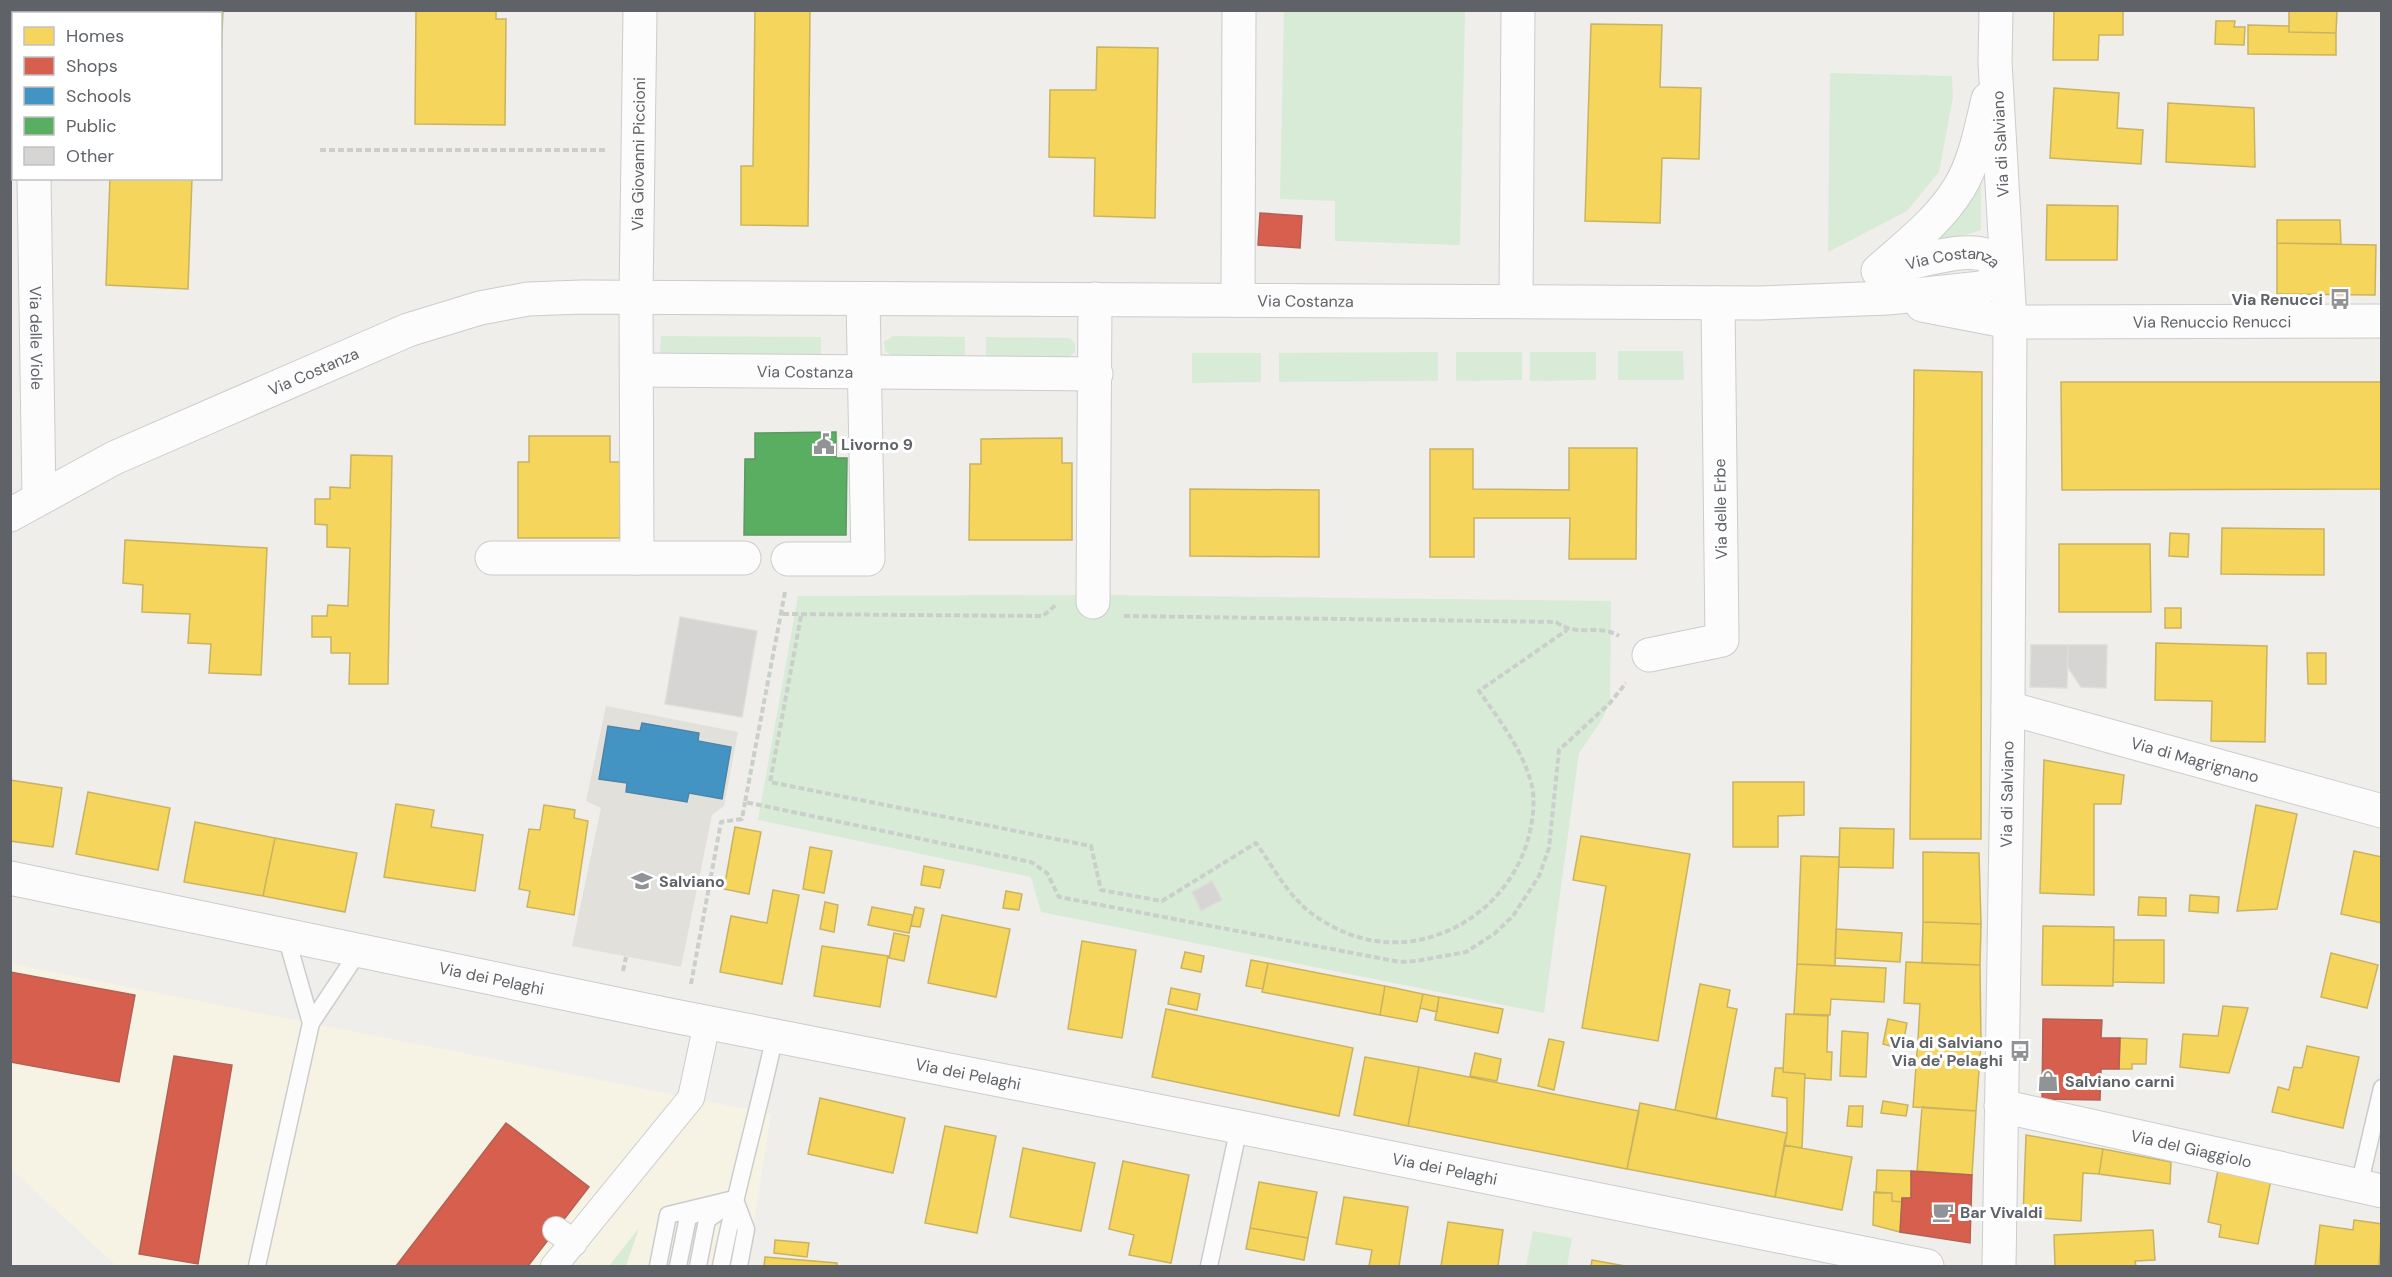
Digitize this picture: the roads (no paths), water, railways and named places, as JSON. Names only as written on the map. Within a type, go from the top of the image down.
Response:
[{"type":"street","name":"Via Giovanni Piccioni","points":[[636,298],[640,10]]},
{"type":"street","points":[[1238,300],[1239,10]]},
{"type":"street","points":[[1516,300],[1518,10]]},
{"type":"street","name":"Via di Salviano","points":[[1996,10],[1995,62],[2010,322],[2008,708],[1999,1266]]},
{"type":"street","name":"Via Costanza","points":[[1883,285],[1920,234],[1959,188],[1969,168],[1978,138],[1995,62]]},
{"type":"street","name":"Via delle Viole","points":[[34,180],[39,498]]},
{"type":"street","points":[[2006,277],[2044,321]]},
{"type":"street","name":"Via Costanza","points":[[10,515],[114,458],[408,330],[480,308],[528,299],[1516,300],[1718,303],[1785,302],[1883,285],[1981,288],[2006,277]]},
{"type":"street","name":"Via Costanza","points":[[1883,285],[2010,322]]},
{"type":"street","points":[[636,298],[636,558]]},
{"type":"street","points":[[1093,602],[1095,299]]},
{"type":"street","name":"Via Costanza","points":[[788,559],[868,559],[863,300]]},
{"type":"street","name":"Via delle Erbe","points":[[1649,655],[1722,640],[1718,303]]},
{"type":"street","name":"Via Renuccio Renucci","points":[[2010,322],[2382,321]]},
{"type":"street","name":"Via Costanza","points":[[637,370],[1096,374]]},
{"type":"street","points":[[492,558],[744,558]]},
{"type":"street","name":"Via di Magrignano","points":[[2008,708],[2382,811]]},
{"type":"street","name":"Via dei Pelaghi","points":[[10,878],[707,1023],[1239,1127],[1927,1266]]},
{"type":"street","points":[[546,1263],[565,1237],[692,1098],[707,1023]]},
{"type":"street","name":"Via del Giaggiolo","points":[[2001,1106],[2370,1189]]},
{"type":"lane","points":[[286,936],[311,1023]]},
{"type":"lane","points":[[256,1266],[311,1023],[359,951]]},
{"type":"lane","points":[[721,1266],[734,1199],[758,1112],[784,1037]]},
{"type":"lane","points":[[2370,1189],[2382,1088]]},
{"type":"lane","points":[[1209,1266],[1239,1127]]},
{"type":"lane","points":[[658,1266],[668,1215],[734,1199]]},
{"type":"lane","points":[[678,1266],[688,1217],[734,1199]]},
{"type":"lane","points":[[698,1266],[707,1220],[734,1199]]},
{"type":"lane","points":[[734,1199],[746,1229],[739,1266]]},
{"type":"place","name":"Via Renucci","points":[[2340,299]]},
{"type":"place","name":"Livorno 9","points":[[824,444]]},
{"type":"place","name":"Salviano","points":[[642,881]]},
{"type":"place","name":"Via di Salviano Via de' Pelaghi","points":[[2020,1051]]},
{"type":"place","name":"Salviano carni","points":[[2048,1081]]},
{"type":"place","name":"Bar Vivaldi","points":[[1943,1212]]}]
